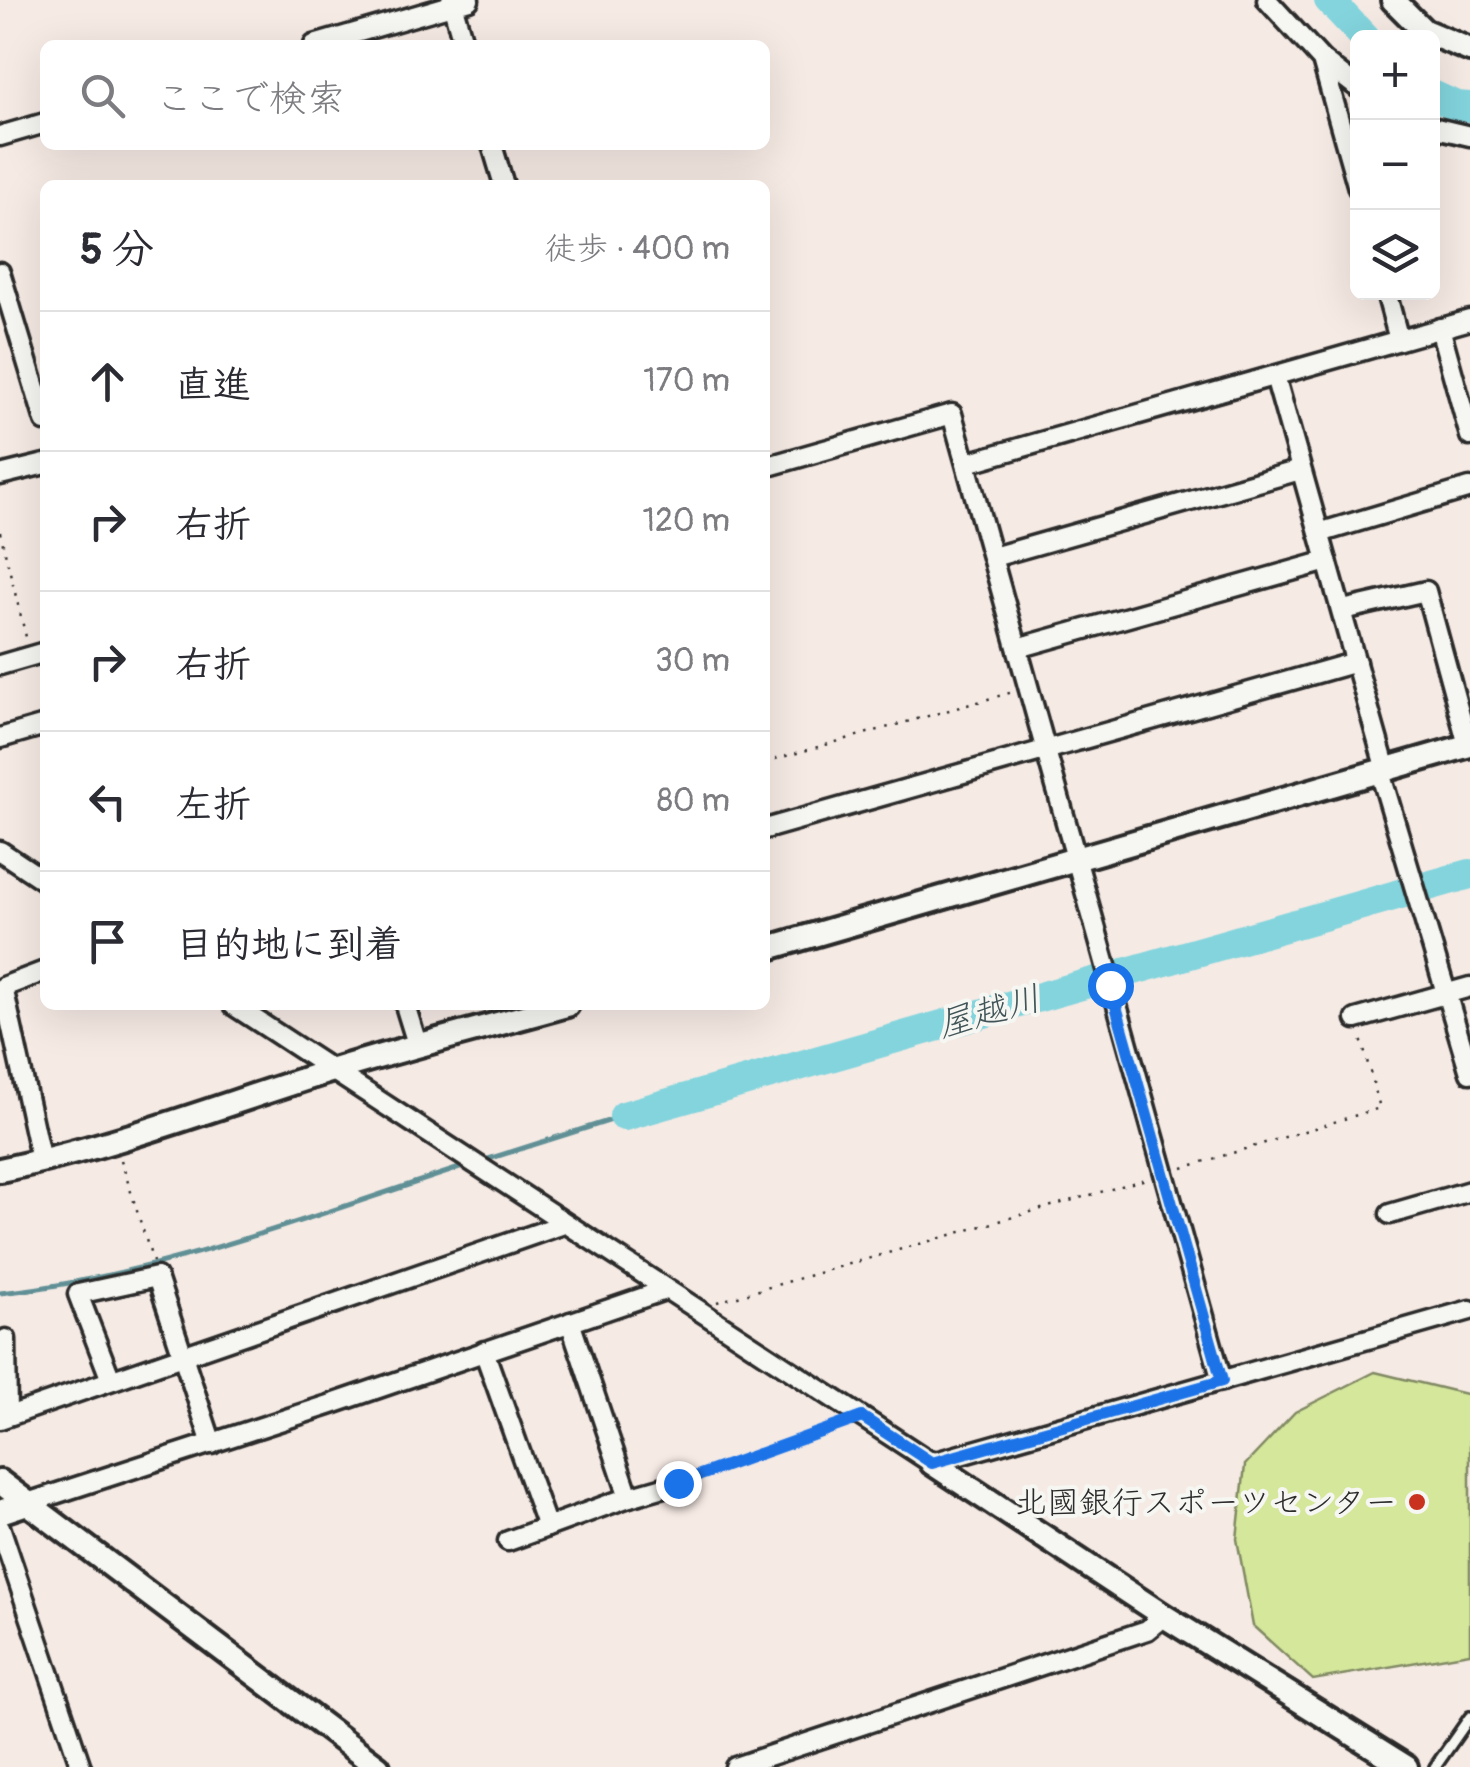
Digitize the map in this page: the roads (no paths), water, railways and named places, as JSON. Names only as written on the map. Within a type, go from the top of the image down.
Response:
[{"type":"street","points":[[1266,0],[1322,60],[1350,82]]},
{"type":"street","points":[[1393,0],[1424,31],[1470,50]]},
{"type":"street","points":[[331,40],[457,2],[463,40]]},
{"type":"street","points":[[1322,60],[1350,160]]},
{"type":"street","points":[[0,136],[40,124]]},
{"type":"street","points":[[1440,129],[1470,136]]},
{"type":"street","points":[[494,150],[502,180]]},
{"type":"street","points":[[0,272],[40,404]]},
{"type":"street","points":[[1388,300],[1400,340]]},
{"type":"street","points":[[967,463],[1470,320]]},
{"type":"street","points":[[1440,328],[1470,436]]},
{"type":"street","points":[[1275,376],[1470,1073]]},
{"type":"street","points":[[770,466],[952,414],[1222,1381]]},
{"type":"street","points":[[0,475],[40,465]]},
{"type":"street","points":[[993,557],[1300,470]]},
{"type":"street","points":[[1319,533],[1470,488]]},
{"type":"street","points":[[1018,648],[1328,561]]},
{"type":"street","points":[[770,948],[1469,745],[1426,590],[1343,610]]},
{"type":"street","points":[[0,665],[38,654]]},
{"type":"street","points":[[770,828],[1356,662]]},
{"type":"street","points":[[0,738],[40,726]]},
{"type":"street","points":[[0,851],[40,878]]},
{"type":"street","points":[[40,973],[3,988],[41,1161]]},
{"type":"street","points":[[1356,1019],[1470,987]]},
{"type":"street","points":[[240,1010],[1164,1616],[1404,1766]]},
{"type":"street","points":[[407,1010],[418,1047]]},
{"type":"street","points":[[0,1170],[114,1140],[330,1072],[548,1010]]},
{"type":"street","points":[[1390,1214],[1470,1191]]},
{"type":"street","points":[[6,1339],[4,1417],[564,1224]]},
{"type":"street","points":[[111,1380],[78,1294],[158,1277],[212,1444]]},
{"type":"street","points":[[0,1512],[665,1290]]},
{"type":"street","points":[[932,1463],[1470,1310]]},
{"type":"street","points":[[570,1322],[629,1497]]},
{"type":"street","points":[[484,1351],[547,1527]]},
{"type":"street","points":[[0,1482],[378,1767]]},
{"type":"street","points":[[508,1541],[678,1483]]},
{"type":"street","points":[[0,1527],[82,1767]]},
{"type":"street","points":[[734,1767],[1147,1630],[1164,1616]]},
{"type":"lane","points":[[1436,1767],[1470,1717]]},
{"type":"waterway","points":[[1329,0],[1357,30]]},
{"type":"waterway","points":[[1440,99],[1470,107]]},
{"type":"waterway","name":"屋越川","points":[[624,1116],[1470,874]]},
{"type":"waterway","points":[[479,1162],[624,1116]]},
{"type":"waterway","points":[[0,1293],[60,1285],[179,1258],[469,1165]]},
{"type":"place","name":"北國銀行スポーツセンター","points":[[1417,1502]]}]
